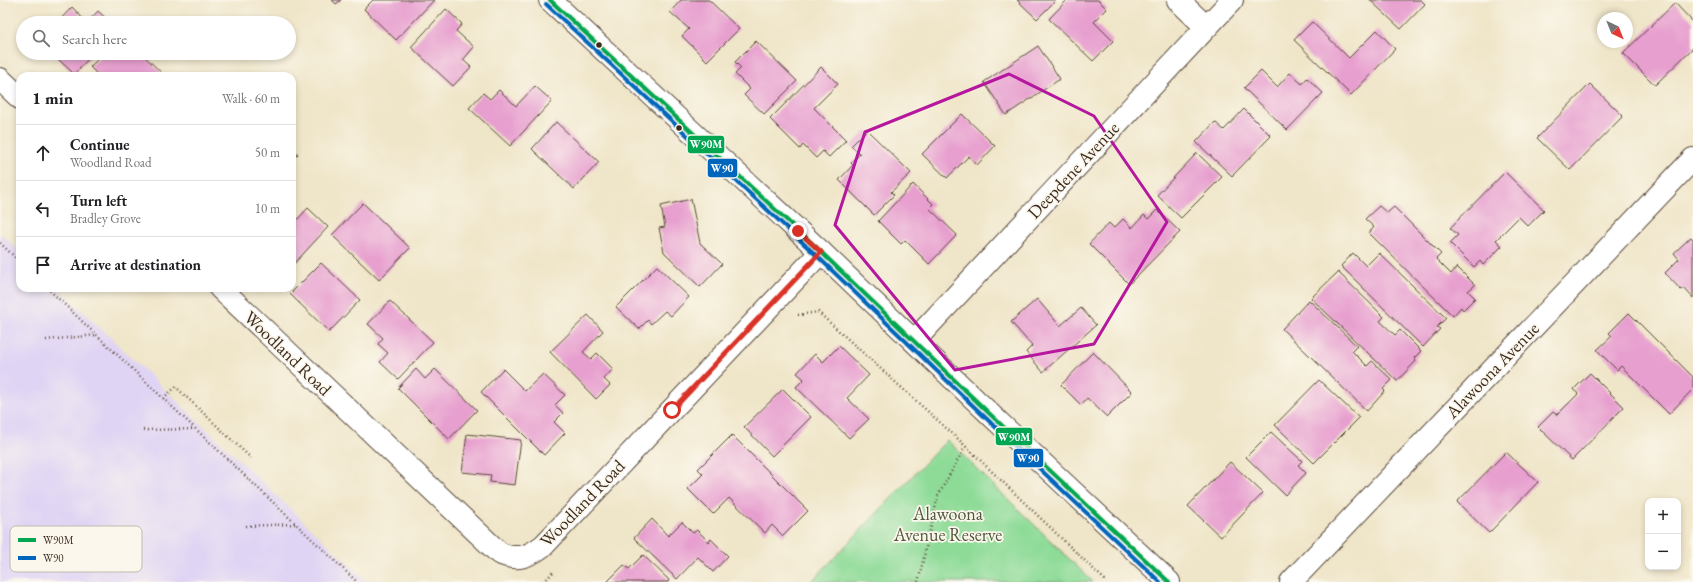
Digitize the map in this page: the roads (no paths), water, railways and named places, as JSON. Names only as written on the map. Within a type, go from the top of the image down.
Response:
[{"type":"street","points":[[550,0],[821,252],[999,423],[1169,582]]},
{"type":"street","points":[[1178,0],[1206,27]]},
{"type":"street","name":"Deepdene Avenue","points":[[914,340],[1232,0]]},
{"type":"street","points":[[0,79],[16,94]]},
{"type":"street","name":"Alawoona Avenue","points":[[1291,582],[1693,159]]},
{"type":"street","name":"Woodland Road","points":[[224,292],[499,553],[509,558],[532,554],[544,545],[821,252]]},
{"type":"park label","name":"Alawoona Avenue Reserve","points":[[948,523]]}]
